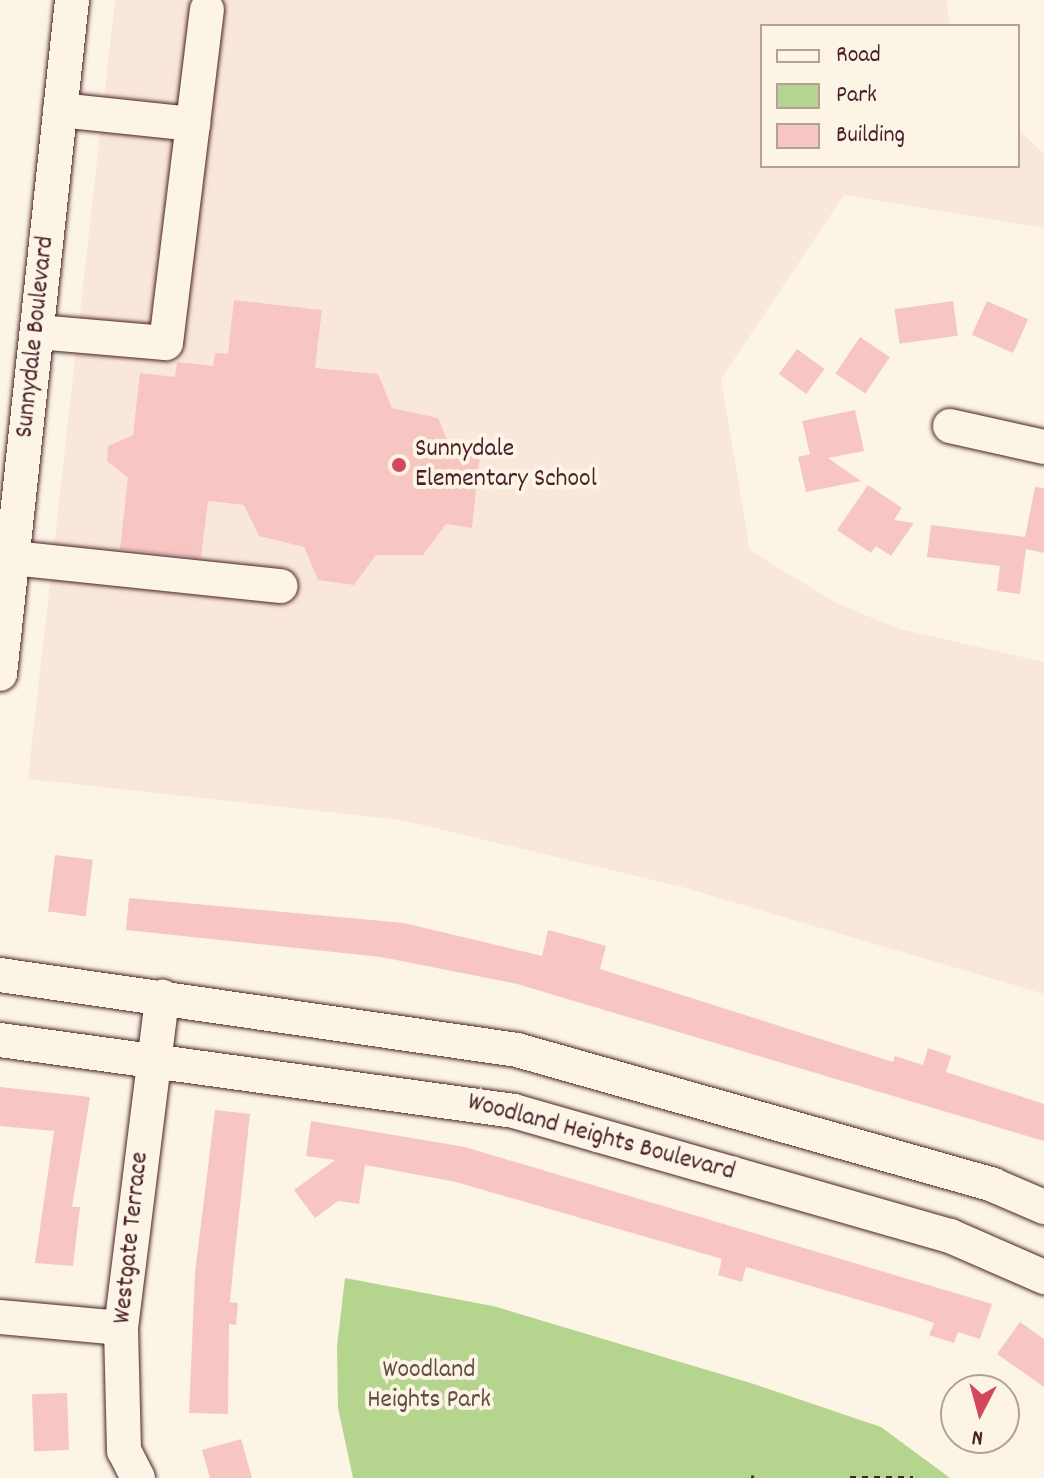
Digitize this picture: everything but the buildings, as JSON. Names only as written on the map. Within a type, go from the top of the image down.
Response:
[{"type":"street","name":"Sunnydale Boulevard","points":[[0,674],[72,0]]},
{"type":"street","points":[[37,332],[166,343],[207,10]]},
{"type":"street","points":[[60,110],[193,124]]},
{"type":"street","points":[[950,426],[1044,447]]},
{"type":"street","points":[[13,558],[281,586]]},
{"type":"street","points":[[0,975],[517,1050],[993,1185],[1044,1207]]},
{"type":"street","name":"Westgate Terrace","points":[[138,1478],[124,1451],[121,1328],[162,997]]},
{"type":"street","name":"Woodland Heights Boulevard","points":[[0,1040],[452,1099],[537,1116],[950,1236],[1044,1277]]},
{"type":"street","points":[[0,1317],[121,1328]]},
{"type":"path","points":[[850,1478],[913,1478]]},
{"type":"shaded area","name":"Sunnydale Elementary School","points":[[115,0],[946,0],[951,24],[760,24],[760,168],[1020,168],[1020,131],[1044,154],[1044,228],[844,195],[721,379],[750,550],[836,603],[900,629],[1044,662],[1044,994],[682,887],[401,820],[28,779]]},
{"type":"green space","name":"Woodland Heights Park","points":[[345,1278],[493,1306],[754,1384],[881,1427],[950,1478],[353,1478],[338,1408],[337,1346]]},
{"type":"place","name":"Sunnydale Elementary School","points":[[399,465]]}]
